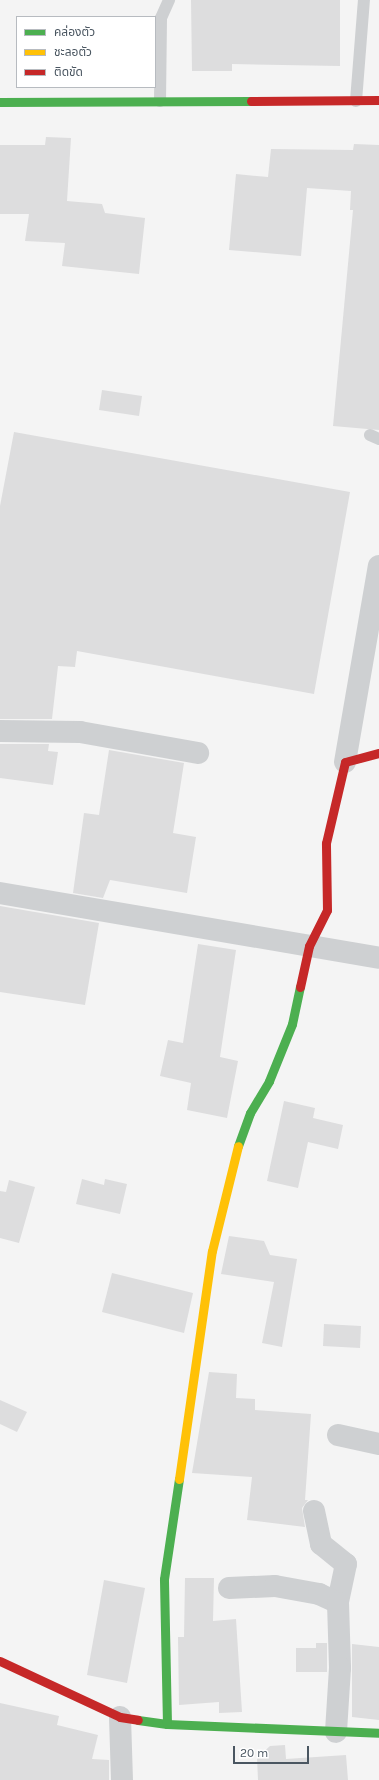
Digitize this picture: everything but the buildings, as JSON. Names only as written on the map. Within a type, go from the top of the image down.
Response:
[{"type":"street","points":[[0,102],[379,100]]},
{"type":"street","points":[[167,1724],[164,1578],[212,1251],[240,1142],[250,1113],[269,1081],[292,1024],[309,946],[327,910],[326,842],[345,762],[379,566]]},
{"type":"street","points":[[0,732],[80,732],[198,753]]},
{"type":"street","points":[[345,762],[379,753]]},
{"type":"street","points":[[0,893],[379,958]]},
{"type":"street","points":[[338,1436],[379,1444]]},
{"type":"street","points":[[314,1511],[321,1544],[346,1564],[338,1603],[340,1668],[336,1732]]},
{"type":"street","points":[[229,1588],[275,1586],[319,1594],[338,1603]]},
{"type":"street","points":[[0,1661],[120,1717],[167,1724],[379,1733]]},
{"type":"street","points":[[120,1717],[122,1780]]},
{"type":"lane","points":[[160,101],[161,18],[169,0]]},
{"type":"lane","points":[[356,101],[364,0]]},
{"type":"traffic: fast","points":[[0,102],[251,101]]},
{"type":"traffic: fast","points":[[238,1146],[250,1113],[269,1081],[292,1024],[300,987]]},
{"type":"traffic: fast","points":[[167,1724],[164,1579],[179,1479]]},
{"type":"traffic: fast","points":[[138,1720],[167,1724],[379,1733]]},
{"type":"traffic: slow","points":[[179,1479],[212,1251],[238,1146]]},
{"type":"traffic: jam","points":[[251,101],[379,100]]},
{"type":"traffic: jam","points":[[300,987],[309,946],[327,910],[326,843],[345,762],[379,753]]},
{"type":"traffic: jam","points":[[0,1661],[120,1717],[138,1720]]}]
